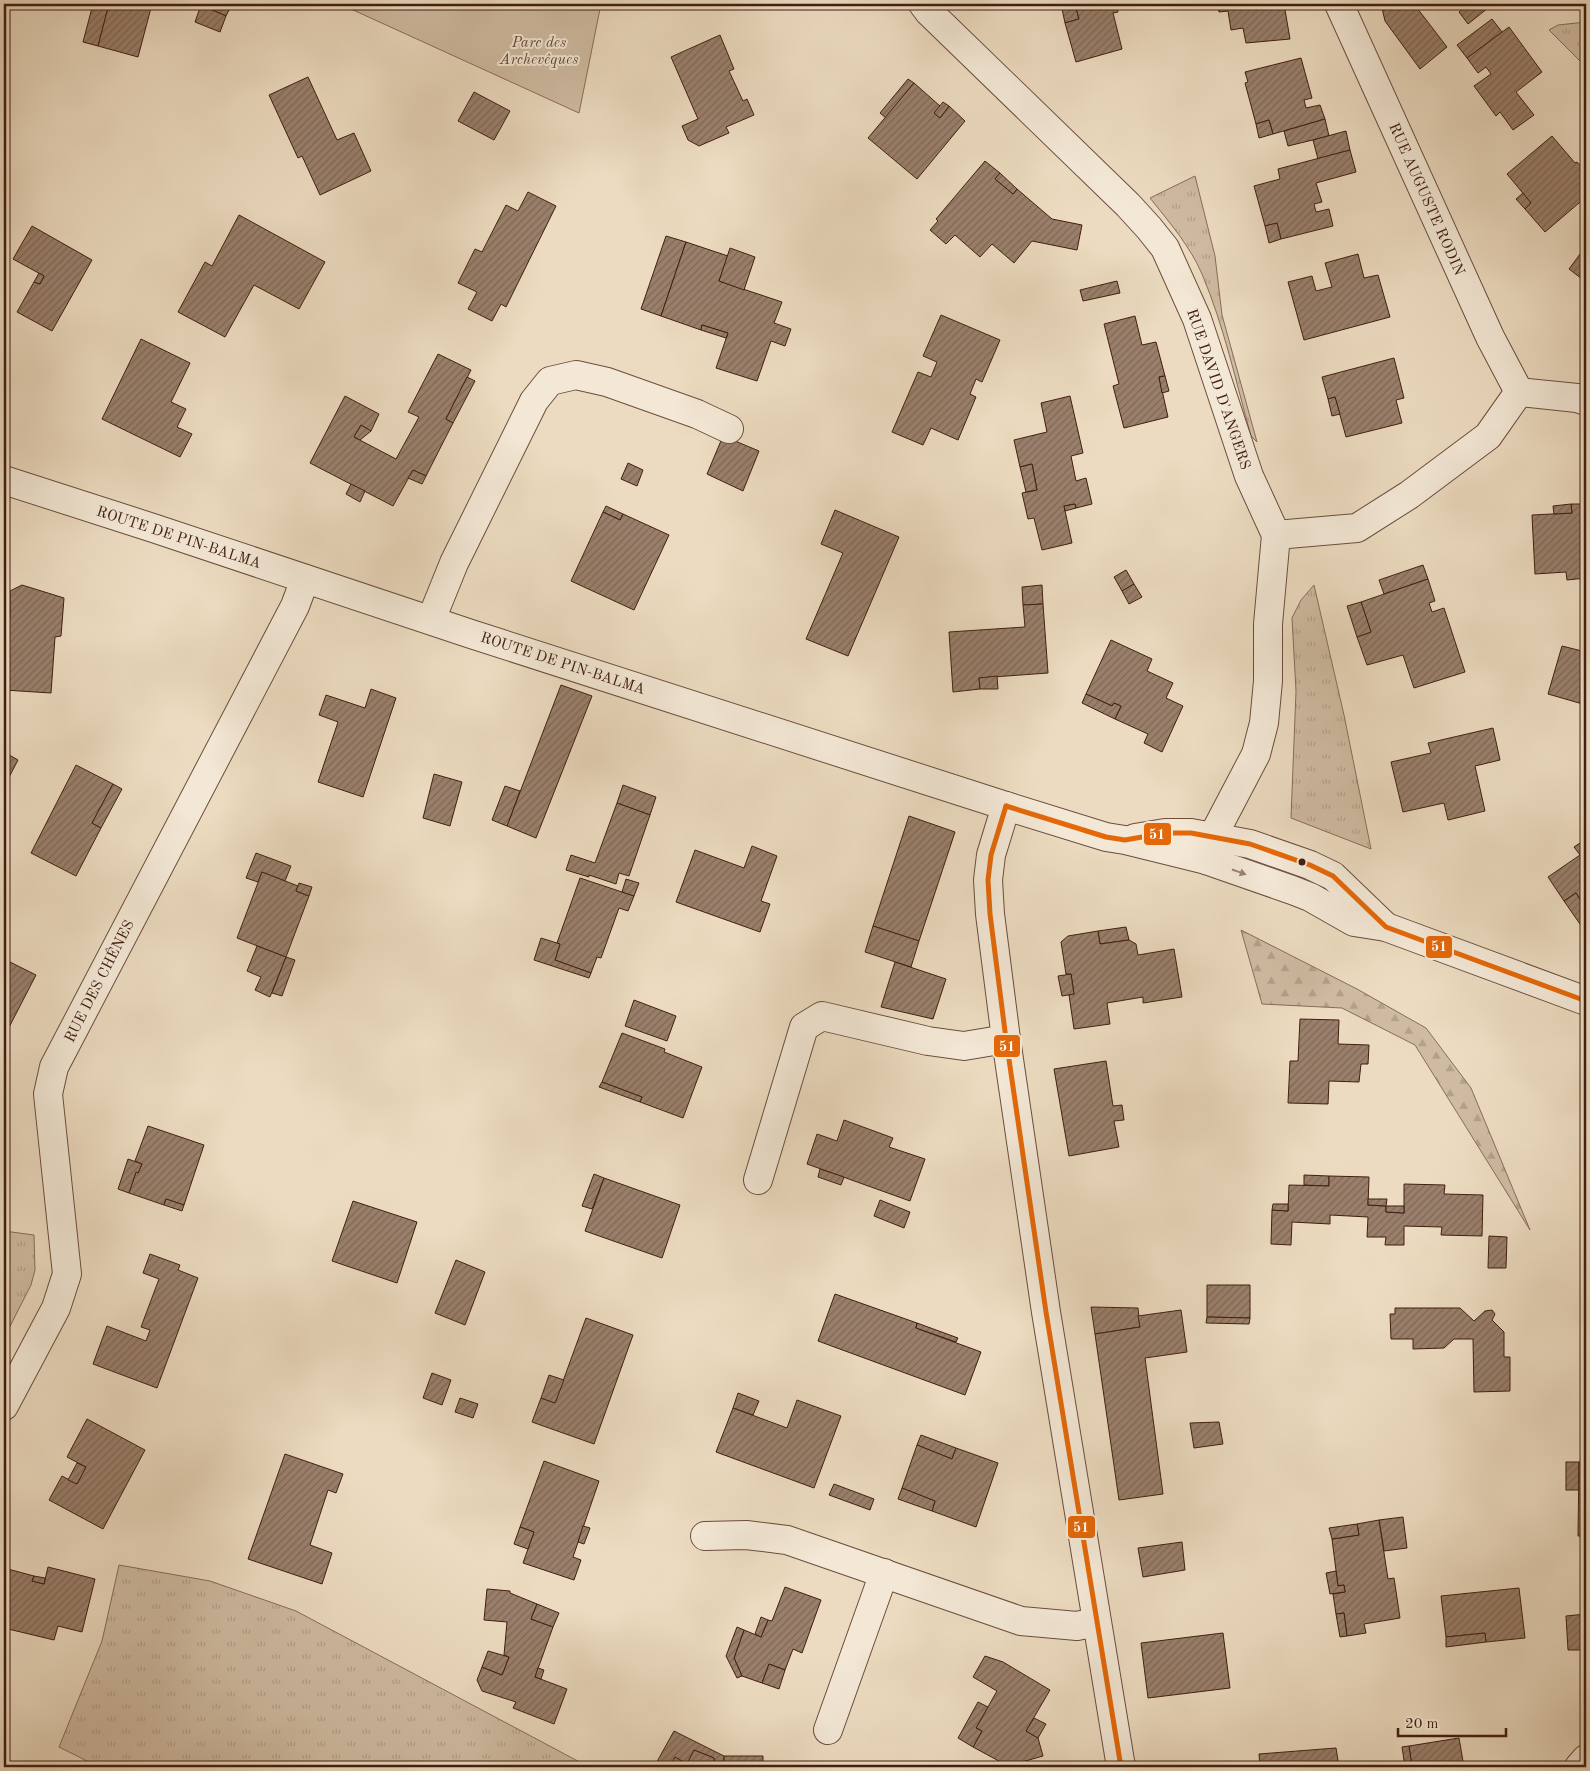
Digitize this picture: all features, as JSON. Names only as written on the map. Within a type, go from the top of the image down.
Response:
[{"type":"street","name":"RUE DAVID D'ANGERS","points":[[923,4],[929,12],[1128,205],[1165,248],[1197,319],[1249,476],[1276,535],[1268,624],[1268,681],[1264,723],[1256,754],[1209,848]]},
{"type":"street","name":"RUE AUGUSTE RODIN","points":[[1339,4],[1490,337],[1519,392]]},
{"type":"street","points":[[431,620],[454,563],[534,400],[550,381],[576,375],[607,382],[697,414],[729,429]]},
{"type":"street","points":[[1276,535],[1357,528],[1409,495],[1488,436],[1519,392],[1586,401]]},
{"type":"street","name":"ROUTE DE PIN-BALMA","points":[[4,480],[431,620],[1106,837],[1125,840],[1165,833],[1191,833],[1209,848],[1292,890],[1310,897],[1354,922],[1386,926],[1586,1001]]},
{"type":"street","name":"RUE DES CHÊNES","points":[[4,1406],[56,1308],[66,1274],[48,1094],[54,1067],[295,606],[306,579]]},
{"type":"street","points":[[1006,806],[990,855],[988,880],[990,914],[1006,1039],[1046,1312],[1121,1767]]},
{"type":"street","points":[[758,1180],[804,1027],[822,1016],[928,1040],[964,1046],[1006,1039]]},
{"type":"street","points":[[706,1536],[746,1535],[787,1540],[1021,1621],[1077,1626],[1096,1622]]},
{"type":"street","points":[[828,1730],[884,1574]]},
{"type":"street","points":[[1579,1767],[1586,1759]]},
{"type":"green space","name":"Parc des Archevêques","points":[[340,4],[601,4],[579,113]]},
{"type":"green space","points":[[1586,22],[1586,67],[1549,30],[1558,25]]},
{"type":"green space","points":[[1195,176],[1215,256],[1222,315],[1257,442],[1251,436],[1223,334],[1202,274],[1172,225],[1150,198]]},
{"type":"green space","points":[[1314,585],[1344,715],[1371,849],[1291,818],[1296,691],[1292,618],[1301,600]]},
{"type":"green space","points":[[1241,930],[1357,989],[1426,1028],[1471,1088],[1530,1230],[1415,1045],[1342,1008],[1262,1004]]},
{"type":"green space","points":[[4,1231],[34,1235],[35,1270],[31,1285],[4,1338]]},
{"type":"green space","points":[[119,1565],[210,1581],[296,1611],[589,1767],[99,1767],[59,1747],[102,1641]]},
{"type":"building","points":[[93,4],[109,4],[98,46],[83,42]]},
{"type":"building","points":[[109,4],[152,4],[138,57],[98,46]]},
{"type":"building","points":[[202,4],[232,4],[226,16]]},
{"type":"building","points":[[1061,4],[1075,4],[1079,19],[1065,23]]},
{"type":"building","points":[[1075,4],[1116,4],[1118,12],[1113,13],[1122,49],[1076,62],[1065,23],[1079,19]]},
{"type":"building","points":[[1217,4],[1284,4],[1290,39],[1246,43],[1243,28],[1231,30],[1228,11],[1219,12]]},
{"type":"building","points":[[1388,4],[1414,4],[1447,47],[1420,69],[1385,21],[1382,8]]},
{"type":"building","points":[[1454,4],[1464,4],[1458,9]]},
{"type":"building","points":[[1469,4],[1493,4],[1468,24],[1459,12]]},
{"type":"building","points":[[201,5],[226,16],[220,32],[195,22]]},
{"type":"building","points":[[1492,19],[1502,32],[1467,58],[1457,45]]},
{"type":"building","points":[[1509,27],[1542,72],[1516,92],[1534,115],[1513,130],[1500,112],[1496,116],[1474,86],[1491,74],[1486,67],[1478,73],[1467,58]]},
{"type":"building","points":[[720,35],[734,69],[729,71],[743,101],[747,99],[754,115],[726,127],[729,133],[699,146],[688,140],[682,126],[698,119],[671,57]]},
{"type":"building","points":[[1301,58],[1312,98],[1304,100],[1306,108],[1320,105],[1325,119],[1273,134],[1269,120],[1256,124],[1245,83],[1248,82],[1245,72]]},
{"type":"building","points":[[308,77],[337,140],[354,133],[371,171],[320,195],[302,156],[298,158],[269,95]]},
{"type":"building","points":[[908,79],[914,83],[886,118],[880,113]]},
{"type":"building","points":[[914,83],[940,106],[934,113],[940,118],[949,106],[965,121],[917,179],[868,138]]},
{"type":"building","points":[[474,92],[510,111],[494,140],[458,121]]},
{"type":"building","points":[[943,102],[949,106],[940,118],[934,113]]},
{"type":"building","points":[[1325,119],[1329,136],[1288,146],[1284,131]]},
{"type":"building","points":[[1269,120],[1273,134],[1259,138],[1256,124]]},
{"type":"building","points":[[1346,131],[1350,150],[1318,159],[1313,140]]},
{"type":"building","points":[[1552,136],[1575,163],[1577,162],[1586,172],[1586,197],[1545,232],[1525,209],[1531,203],[1507,174]]},
{"type":"building","points":[[1350,150],[1356,172],[1316,183],[1322,202],[1314,204],[1316,212],[1329,209],[1333,226],[1281,239],[1277,223],[1265,226],[1254,186],[1280,179],[1278,169]]},
{"type":"building","points":[[985,161],[1000,173],[995,179],[1013,194],[1017,189],[1052,219],[1082,225],[1077,250],[1032,241],[1014,263],[992,244],[980,257],[955,235],[946,244],[930,230],[938,221],[936,219]]},
{"type":"building","points":[[1000,173],[1017,189],[1013,194],[995,179]]},
{"type":"building","points":[[528,192],[556,206],[506,307],[501,304],[492,321],[468,309],[477,292],[458,283],[475,249],[482,252],[506,205],[518,211]]},
{"type":"building","points":[[1523,193],[1531,203],[1525,209],[1516,199]]},
{"type":"building","points":[[239,215],[325,262],[299,309],[254,285],[225,337],[178,312],[205,262],[212,266]]},
{"type":"building","points":[[1277,223],[1281,239],[1269,243],[1265,226]]},
{"type":"building","points":[[32,226],[92,260],[52,331],[17,312],[34,282],[40,284],[44,276],[13,259]]},
{"type":"building","points":[[666,236],[686,242],[661,316],[641,309]]},
{"type":"building","points":[[686,242],[728,256],[719,281],[782,302],[774,323],[791,329],[785,346],[771,341],[757,381],[716,368],[728,333],[702,325],[701,330],[661,316]]},
{"type":"building","points":[[1586,246],[1586,282],[1569,269]]},
{"type":"building","points":[[730,248],[755,257],[744,290],[719,281]]},
{"type":"building","points":[[1358,254],[1364,278],[1378,275],[1390,317],[1304,340],[1288,282],[1312,276],[1316,291],[1332,287],[1325,263]]},
{"type":"building","points":[[39,273],[44,276],[40,284],[34,282]]},
{"type":"building","points":[[1117,281],[1120,293],[1083,301],[1080,290]]},
{"type":"building","points":[[941,315],[1000,340],[982,382],[976,379],[970,394],[976,397],[958,440],[931,428],[923,445],[892,432],[918,372],[931,377],[937,362],[923,356]]},
{"type":"building","points":[[1135,316],[1142,345],[1156,342],[1165,376],[1159,377],[1168,417],[1124,428],[1113,386],[1119,384],[1104,324]]},
{"type":"building","points":[[702,325],[728,333],[726,338],[701,330]]},
{"type":"building","points":[[141,339],[190,363],[171,402],[186,409],[177,427],[192,434],[180,457],[102,419]]},
{"type":"building","points":[[438,354],[471,370],[446,419],[453,423],[426,476],[413,470],[393,506],[310,463],[345,396],[379,414],[371,431],[361,425],[354,437],[396,459],[419,417],[408,412]]},
{"type":"building","points":[[1394,358],[1404,398],[1396,400],[1402,423],[1346,437],[1335,397],[1328,399],[1322,377]]},
{"type":"building","points":[[1165,376],[1169,391],[1162,393],[1159,377]]},
{"type":"building","points":[[467,377],[475,381],[453,423],[446,419]]},
{"type":"building","points":[[1070,396],[1083,453],[1071,456],[1076,481],[1086,478],[1092,504],[1076,508],[1075,504],[1064,506],[1072,543],[1042,550],[1034,518],[1028,519],[1022,493],[1037,490],[1032,464],[1020,467],[1014,440],[1047,432],[1041,403]]},
{"type":"building","points":[[1335,397],[1340,414],[1332,416],[1328,399]]},
{"type":"building","points":[[361,425],[371,431],[360,440],[354,437]]},
{"type":"building","points":[[723,436],[759,451],[743,491],[707,474]]},
{"type":"building","points":[[628,463],[643,470],[637,486],[621,479]]},
{"type":"building","points":[[1032,464],[1037,490],[1026,492],[1020,467]]},
{"type":"building","points":[[413,470],[426,476],[422,484],[408,478]]},
{"type":"building","points":[[351,484],[365,491],[360,502],[346,494]]},
{"type":"building","points":[[1075,504],[1076,508],[1065,511],[1064,506]]},
{"type":"building","points":[[1571,504],[1586,504],[1586,578],[1567,580],[1566,572],[1535,574],[1532,515],[1572,513]]},
{"type":"building","points":[[1571,504],[1572,513],[1554,514],[1553,506]]},
{"type":"building","points":[[606,506],[623,514],[620,520],[603,512]]},
{"type":"building","points":[[835,510],[899,537],[848,656],[806,639],[843,553],[821,544]]},
{"type":"building","points":[[603,512],[620,520],[623,514],[669,535],[634,610],[571,581]]},
{"type":"building","points":[[1423,565],[1428,579],[1384,594],[1379,580]]},
{"type":"building","points":[[1126,570],[1134,584],[1122,591],[1114,577]]},
{"type":"building","points":[[1428,579],[1435,601],[1429,603],[1432,612],[1444,608],[1465,672],[1414,688],[1403,655],[1367,665],[1357,637],[1371,632],[1361,602]]},
{"type":"building","points":[[1134,584],[1142,597],[1129,604],[1122,591]]},
{"type":"building","points":[[22,585],[64,598],[61,636],[55,637],[51,693],[4,690],[4,618],[10,618],[10,591]]},
{"type":"building","points":[[1042,585],[1043,604],[1023,605],[1022,587]]},
{"type":"building","points":[[1361,602],[1371,632],[1357,637],[1347,606]]},
{"type":"building","points":[[1043,604],[1048,673],[979,678],[980,689],[953,692],[949,632],[1025,627],[1023,605]]},
{"type":"building","points":[[1111,640],[1152,659],[1147,671],[1173,683],[1166,698],[1183,706],[1162,752],[1144,743],[1148,734],[1115,719],[1121,706],[1114,703],[1112,706],[1086,694]]},
{"type":"building","points":[[1562,646],[1586,652],[1586,705],[1548,694]]},
{"type":"building","points":[[997,676],[998,689],[980,689],[979,678]]},
{"type":"building","points":[[561,685],[592,696],[536,838],[507,826]]},
{"type":"building","points":[[371,689],[396,698],[363,797],[318,782],[338,722],[319,715],[326,695],[365,708]]},
{"type":"building","points":[[1086,694],[1112,706],[1114,703],[1121,706],[1115,719],[1082,703]]},
{"type":"building","points":[[1586,712],[1586,726],[1582,725]]},
{"type":"building","points":[[1493,728],[1500,760],[1475,766],[1485,811],[1448,820],[1444,803],[1403,812],[1391,762],[1431,753],[1428,743]]},
{"type":"building","points":[[4,752],[18,760],[7,781],[4,779]]},
{"type":"building","points":[[76,765],[113,784],[92,823],[101,828],[76,876],[31,853]]},
{"type":"building","points":[[434,774],[462,782],[450,826],[423,818]]},
{"type":"building","points":[[113,784],[122,789],[101,828],[92,823]]},
{"type":"building","points":[[623,785],[656,797],[650,815],[617,803]]},
{"type":"building","points":[[505,786],[520,791],[507,826],[492,820]]},
{"type":"building","points":[[617,803],[650,815],[629,876],[619,873],[616,884],[566,870],[571,855],[595,863]]},
{"type":"building","points":[[909,816],[955,832],[919,941],[873,926]]},
{"type":"building","points":[[1586,839],[1586,909],[1576,893],[1564,901],[1548,877],[1580,855],[1574,847]]},
{"type":"building","points":[[752,846],[777,856],[761,901],[770,904],[760,932],[676,902],[695,850],[744,868]]},
{"type":"building","points":[[256,853],[291,866],[285,881],[262,872],[258,882],[246,878]]},
{"type":"building","points":[[262,872],[298,886],[296,891],[309,896],[286,957],[237,938]]},
{"type":"building","points":[[580,878],[634,896],[628,911],[619,908],[601,958],[597,957],[591,973],[555,960],[560,944],[557,943]]},
{"type":"building","points":[[626,879],[639,883],[634,896],[622,892]]},
{"type":"building","points":[[299,883],[312,887],[309,896],[296,891]]},
{"type":"building","points":[[1576,893],[1586,909],[1586,925],[1582,927],[1564,901]]},
{"type":"building","points":[[873,926],[919,941],[911,967],[865,952]]},
{"type":"building","points":[[1126,927],[1129,940],[1100,944],[1098,931]]},
{"type":"building","points":[[1098,931],[1100,944],[1129,940],[1136,944],[1138,955],[1174,949],[1182,997],[1143,1003],[1143,997],[1107,1003],[1110,1024],[1074,1029],[1069,995],[1074,994],[1071,974],[1066,974],[1061,942],[1068,936]]},
{"type":"building","points":[[541,938],[560,944],[555,960],[591,973],[589,978],[534,960]]},
{"type":"building","points":[[257,946],[286,957],[270,997],[255,990],[261,977],[247,971]]},
{"type":"building","points":[[286,957],[295,960],[282,996],[272,993]]},
{"type":"building","points":[[4,959],[36,975],[4,1037]]},
{"type":"building","points":[[895,962],[946,979],[933,1019],[881,1007]]},
{"type":"building","points":[[1071,974],[1074,994],[1062,996],[1058,976]]},
{"type":"building","points":[[634,1000],[676,1016],[667,1041],[625,1026]]},
{"type":"building","points":[[1300,1019],[1339,1020],[1338,1044],[1369,1045],[1368,1064],[1361,1064],[1359,1082],[1329,1081],[1328,1104],[1288,1103],[1290,1061],[1298,1061]]},
{"type":"building","points":[[622,1033],[665,1049],[664,1052],[702,1067],[683,1118],[640,1102],[642,1097],[602,1082]]},
{"type":"building","points":[[1106,1061],[1113,1106],[1122,1105],[1124,1120],[1114,1121],[1119,1147],[1069,1156],[1054,1069]]},
{"type":"building","points":[[602,1082],[642,1097],[640,1102],[599,1087]]},
{"type":"building","points":[[844,1120],[893,1138],[889,1147],[925,1159],[910,1201],[807,1164],[817,1134],[837,1141]]},
{"type":"building","points":[[148,1126],[204,1145],[184,1205],[166,1199],[164,1205],[129,1193],[136,1172],[138,1173],[142,1164],[135,1161]]},
{"type":"building","points":[[128,1159],[142,1164],[138,1173],[136,1172],[129,1193],[118,1189]]},
{"type":"building","points":[[820,1169],[844,1177],[841,1185],[818,1177]]},
{"type":"building","points":[[594,1174],[604,1178],[592,1209],[582,1206]]},
{"type":"building","points":[[1304,1175],[1329,1176],[1329,1186],[1304,1185]]},
{"type":"building","points":[[1329,1176],[1369,1177],[1368,1205],[1386,1206],[1386,1212],[1404,1213],[1404,1184],[1445,1185],[1444,1194],[1483,1195],[1482,1236],[1441,1235],[1442,1227],[1404,1226],[1404,1245],[1385,1245],[1386,1237],[1367,1237],[1368,1217],[1330,1215],[1330,1224],[1292,1222],[1291,1245],[1271,1244],[1272,1210],[1288,1211],[1289,1185],[1329,1186]]},
{"type":"building","points":[[604,1178],[680,1205],[662,1258],[585,1231]]},
{"type":"building","points":[[166,1199],[184,1205],[182,1211],[164,1205]]},
{"type":"building","points":[[1368,1199],[1387,1199],[1386,1206],[1368,1205]]},
{"type":"building","points":[[880,1200],[910,1212],[904,1228],[874,1216]]},
{"type":"building","points":[[353,1201],[417,1222],[397,1283],[332,1261]]},
{"type":"building","points":[[1273,1204],[1288,1204],[1288,1211],[1272,1210]]},
{"type":"building","points":[[1386,1206],[1404,1206],[1404,1213],[1386,1212]]},
{"type":"building","points":[[1489,1236],[1507,1237],[1506,1268],[1488,1268]]},
{"type":"building","points":[[150,1254],[180,1265],[178,1270],[198,1278],[157,1388],[93,1364],[107,1326],[146,1341],[150,1330],[141,1327],[159,1279],[143,1273]]},
{"type":"building","points":[[456,1260],[485,1272],[465,1325],[435,1313]]},
{"type":"building","points":[[1207,1285],[1250,1285],[1250,1318],[1207,1317]]},
{"type":"building","points":[[835,1294],[917,1323],[916,1328],[981,1352],[965,1395],[818,1341]]},
{"type":"building","points":[[1091,1307],[1138,1308],[1140,1327],[1095,1334]]},
{"type":"building","points":[[1395,1308],[1460,1308],[1474,1321],[1485,1311],[1492,1310],[1495,1314],[1492,1320],[1504,1332],[1504,1357],[1510,1357],[1510,1391],[1474,1392],[1473,1339],[1454,1339],[1444,1348],[1413,1349],[1413,1339],[1391,1339],[1390,1314],[1395,1314]]},
{"type":"building","points":[[1181,1310],[1187,1352],[1145,1358],[1163,1494],[1119,1500],[1095,1334],[1140,1327],[1138,1316]]},
{"type":"building","points":[[1207,1317],[1250,1318],[1249,1324],[1206,1323]]},
{"type":"building","points":[[586,1318],[633,1335],[594,1444],[532,1422],[541,1398],[555,1403]]},
{"type":"building","points":[[917,1323],[958,1338],[956,1342],[916,1328]]},
{"type":"building","points":[[432,1373],[451,1380],[442,1405],[423,1398]]},
{"type":"building","points":[[549,1375],[564,1380],[555,1403],[541,1398]]},
{"type":"building","points":[[738,1393],[759,1401],[753,1415],[733,1408]]},
{"type":"building","points":[[460,1398],[478,1404],[473,1418],[455,1412]]},
{"type":"building","points":[[797,1400],[841,1416],[814,1488],[716,1452],[733,1408],[787,1428]]},
{"type":"building","points":[[87,1419],[145,1450],[103,1529],[49,1500],[62,1476],[77,1484],[86,1467],[67,1457]]},
{"type":"building","points":[[1219,1422],[1223,1444],[1194,1448],[1190,1423]]},
{"type":"building","points":[[921,1435],[956,1448],[952,1459],[917,1445]]},
{"type":"building","points":[[917,1445],[952,1459],[956,1448],[998,1463],[976,1527],[932,1511],[935,1501],[902,1488]]},
{"type":"building","points":[[285,1454],[343,1474],[336,1493],[328,1490],[310,1545],[332,1553],[322,1584],[248,1559]]},
{"type":"building","points":[[544,1461],[599,1481],[573,1557],[581,1560],[574,1580],[523,1563],[534,1532],[520,1527]]},
{"type":"building","points":[[1566,1462],[1579,1462],[1579,1490],[1566,1490]]},
{"type":"building","points":[[1579,1462],[1586,1462],[1586,1536],[1578,1536]]},
{"type":"building","points":[[77,1463],[86,1467],[77,1484],[68,1480]]},
{"type":"building","points":[[834,1484],[874,1499],[870,1510],[829,1495]]},
{"type":"building","points":[[902,1488],[935,1501],[932,1511],[898,1499]]},
{"type":"building","points":[[1403,1517],[1407,1548],[1384,1551],[1379,1520]]},
{"type":"building","points":[[1379,1520],[1388,1579],[1394,1578],[1400,1618],[1364,1624],[1366,1633],[1347,1636],[1344,1613],[1336,1614],[1333,1594],[1345,1592],[1344,1585],[1338,1586],[1332,1539],[1359,1535],[1357,1524]]},
{"type":"building","points":[[1357,1524],[1359,1535],[1332,1539],[1329,1528]]},
{"type":"building","points":[[583,1526],[590,1528],[584,1544],[578,1542]]},
{"type":"building","points":[[520,1527],[534,1532],[528,1549],[514,1544]]},
{"type":"building","points":[[1182,1542],[1185,1570],[1143,1577],[1138,1548]]},
{"type":"building","points":[[48,1567],[95,1579],[82,1632],[58,1626],[54,1640],[4,1628],[4,1568],[34,1576],[32,1581],[44,1584]]},
{"type":"building","points":[[1336,1571],[1338,1586],[1344,1585],[1345,1592],[1330,1594],[1326,1573]]},
{"type":"building","points":[[34,1576],[45,1578],[44,1584],[32,1581]]},
{"type":"building","points":[[785,1587],[821,1600],[802,1653],[793,1649],[785,1670],[769,1664],[762,1683],[742,1676],[734,1658],[744,1630],[761,1637],[768,1620],[772,1621]]},
{"type":"building","points":[[1519,1588],[1525,1638],[1486,1642],[1485,1633],[1446,1637],[1441,1596]]},
{"type":"building","points":[[487,1589],[510,1591],[510,1593],[537,1604],[531,1619],[553,1627],[535,1677],[567,1689],[554,1724],[513,1708],[516,1702],[482,1691],[477,1680],[482,1667],[502,1675],[509,1657],[504,1655],[507,1622],[484,1620]]},
{"type":"building","points":[[537,1604],[559,1613],[553,1627],[531,1619]]},
{"type":"building","points":[[1344,1613],[1347,1636],[1340,1637],[1336,1614]]},
{"type":"building","points":[[1586,1614],[1586,1650],[1568,1650],[1566,1616]]},
{"type":"building","points":[[761,1617],[768,1620],[761,1637],[755,1634]]},
{"type":"building","points":[[737,1627],[744,1630],[734,1658],[742,1676],[737,1678],[726,1656]]},
{"type":"building","points":[[1223,1633],[1230,1688],[1148,1698],[1141,1643]]},
{"type":"building","points":[[1485,1633],[1486,1642],[1446,1647],[1446,1637]]},
{"type":"building","points":[[488,1651],[509,1657],[502,1675],[482,1667]]},
{"type":"building","points":[[985,1656],[1003,1662],[1050,1690],[1026,1731],[1038,1738],[1043,1756],[1008,1766],[973,1747],[982,1731],[976,1728],[997,1691],[973,1677]]},
{"type":"building","points":[[769,1664],[785,1670],[779,1689],[762,1683]]},
{"type":"building","points":[[538,1668],[544,1670],[541,1679],[535,1677]]},
{"type":"building","points":[[978,1702],[988,1707],[976,1728],[982,1731],[973,1747],[958,1738]]},
{"type":"building","points":[[1034,1718],[1046,1724],[1038,1738],[1026,1731]]},
{"type":"building","points":[[674,1731],[724,1756],[724,1766],[714,1766],[714,1758],[694,1750],[687,1764],[675,1757],[670,1767],[654,1767]]},
{"type":"building","points":[[1459,1738],[1464,1767],[1412,1767],[1409,1746]]},
{"type":"building","points":[[1409,1746],[1412,1767],[1405,1767],[1402,1747]]},
{"type":"building","points":[[1336,1748],[1339,1767],[1260,1767],[1259,1754]]},
{"type":"building","points":[[694,1750],[714,1758],[714,1766],[724,1766],[724,1756],[763,1756],[763,1767],[670,1767],[675,1757],[687,1764]]},
{"type":"transit line","name":"51","points":[[1006,806],[991,855],[988,880],[990,914],[1006,1039],[1046,1312],[1121,1767]]},
{"type":"transit line","name":"51","points":[[1006,806],[1106,837],[1125,840],[1165,833],[1191,833],[1250,844],[1310,865],[1333,876],[1386,927],[1586,1001]]}]
